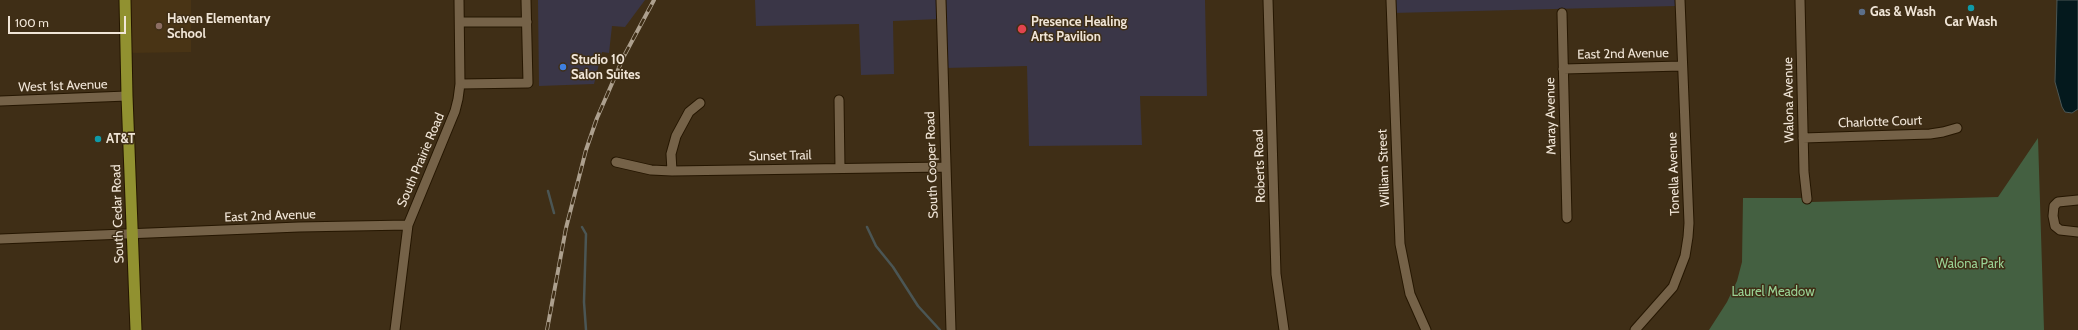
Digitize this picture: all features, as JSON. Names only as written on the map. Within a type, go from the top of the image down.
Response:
[{"type":"main road","name":"South Cedar Road","points":[[126,0],[127,96],[136,330]]},
{"type":"street","name":"South Prairie Road","points":[[395,330],[408,225],[455,111],[460,84],[459,0]]},
{"type":"street","points":[[460,84],[528,83],[526,0]]},
{"type":"street","name":"South Cooper Road","points":[[941,0],[950,330]]},
{"type":"street","name":"Roberts Road","points":[[1268,0],[1276,274],[1284,330]]},
{"type":"street","name":"William Street","points":[[1391,0],[1400,244],[1410,294],[1426,330]]},
{"type":"street","name":"Tonella Avenue","points":[[1635,330],[1672,286],[1685,256],[1689,223],[1680,0]]},
{"type":"street","name":"Walona Avenue","points":[[1800,0],[1803,138],[1807,199]]},
{"type":"street","name":"Maray Avenue","points":[[1562,13],[1567,218]]},
{"type":"street","points":[[460,22],[527,22]]},
{"type":"street","name":"East 2nd Avenue","points":[[1563,69],[1682,66]]},
{"type":"street","name":"West 1st Avenue","points":[[0,102],[127,96]]},
{"type":"street","points":[[839,100],[840,168]]},
{"type":"street","points":[[672,171],[671,154],[676,136],[689,112],[700,103]]},
{"type":"street","name":"Charlotte Court","points":[[1803,138],[1930,134],[1957,128]]},
{"type":"street","name":"Sunset Trail","points":[[616,162],[651,170],[672,171],[945,167]]},
{"type":"street","points":[[2078,200],[2058,202],[2054,206],[2053,216],[2055,226],[2060,230],[2078,232]]},
{"type":"street","name":"East 2nd Avenue","points":[[0,239],[408,225]]},
{"type":"shaded area","name":"Haven Elementary School","points":[[126,0],[191,0],[191,52],[128,53]]},
{"type":"shaded area","points":[[538,0],[645,0],[625,27],[612,26],[609,53],[602,52],[594,84],[539,86]]},
{"type":"shaded area","points":[[755,0],[1205,0],[1207,96],[1140,96],[1142,145],[1029,146],[1027,66],[945,68],[939,19],[893,21],[894,74],[861,75],[859,24],[756,26]]},
{"type":"shaded area","points":[[1392,0],[1675,0],[1675,6],[1392,13]]},
{"type":"green space","name":"Walona Park","points":[[2038,138],[2044,330],[1709,330],[1727,302],[1737,281],[1742,262],[1743,198],[1803,198],[1811,202],[1998,197]]},
{"type":"water","points":[[2057,0],[2078,0],[2078,109],[2072,113],[2065,112],[2062,107],[2055,82]]},
{"type":"waterway","points":[[548,191],[554,213]]},
{"type":"waterway","points":[[582,227],[586,234],[584,302],[586,330]]},
{"type":"waterway","points":[[867,227],[876,246],[893,267],[918,306],[940,330]]},
{"type":"railway","points":[[547,330],[566,228],[586,150],[597,118],[624,56],[654,0]]},
{"type":"place","name":"Car Wash","points":[[1971,8]]},
{"type":"place","name":"Gas & Wash","points":[[1862,12]]},
{"type":"place","name":"Haven Elementary School","points":[[159,26]]},
{"type":"place","name":"Presence Healing Arts Pavilion","points":[[1022,29]]},
{"type":"place","name":"Studio 10 Salon Suites","points":[[563,67]]},
{"type":"place","name":"AT&T","points":[[98,139]]},
{"type":"park label","name":"Laurel Meadow","points":[[1773,292]]}]
